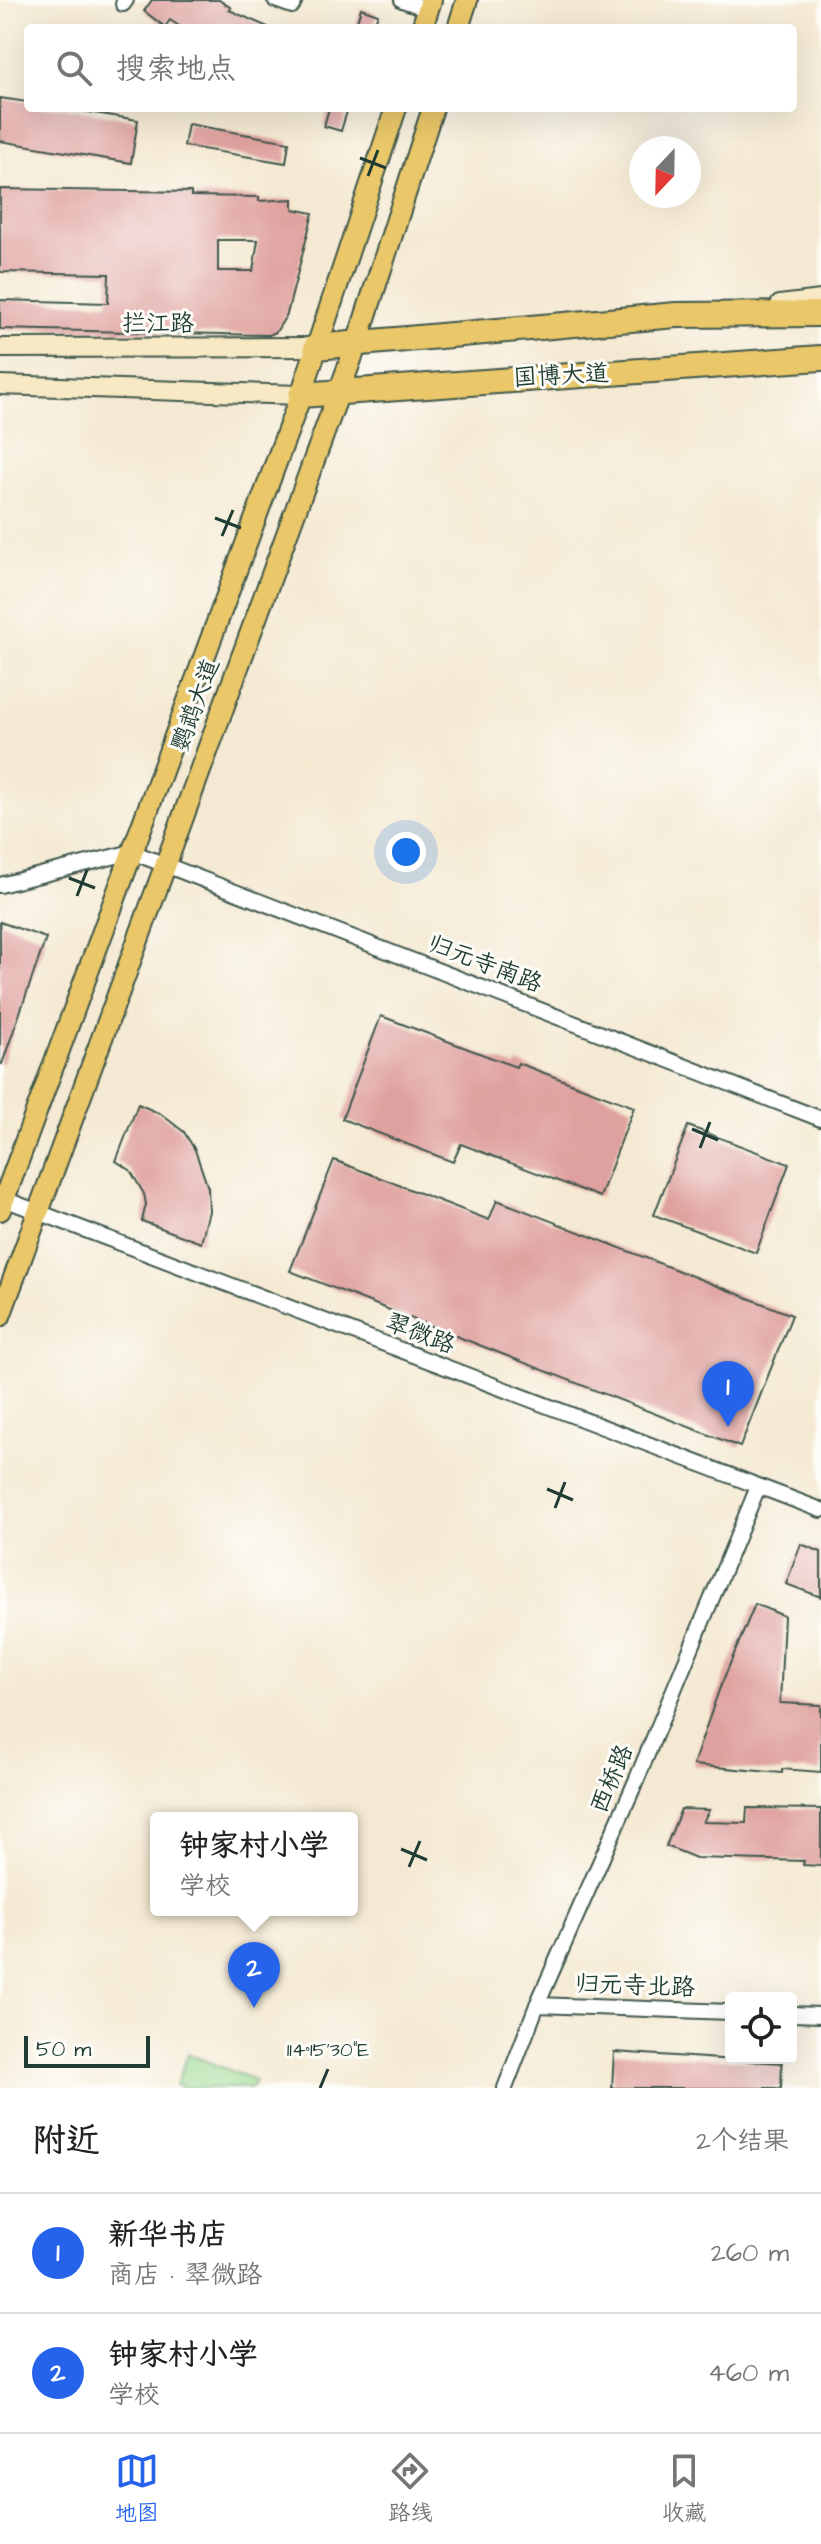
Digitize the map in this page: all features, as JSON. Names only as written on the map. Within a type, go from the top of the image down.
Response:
[{"type":"highway","name":"国博大道","points":[[316,347],[676,315],[821,314]]},
{"type":"highway","name":"国博大道","points":[[301,395],[821,358]]},
{"type":"main road","points":[[459,24],[467,0]]},
{"type":"main road","name":"鹦鹉大道","points":[[2,1204],[301,395],[395,112]]},
{"type":"main road","name":"鹦鹉大道","points":[[0,1316],[357,343],[432,112]]},
{"type":"main road","points":[[716,315],[821,300]]},
{"type":"main road","name":"拦江路","points":[[0,348],[316,347]]},
{"type":"main road","points":[[0,385],[301,395]]},
{"type":"street","points":[[275,0],[292,6],[295,0]]},
{"type":"street","points":[[402,0],[427,12]]},
{"type":"street","points":[[0,885],[132,852]]},
{"type":"street","name":"归元寺南路","points":[[132,852],[821,1119]]},
{"type":"street","name":"翠微路","points":[[2,1204],[39,1211],[821,1510]]},
{"type":"street","name":"西桥路","points":[[505,2088],[537,2005],[636,1781],[758,1487]]},
{"type":"street","name":"归元寺北路","points":[[537,2005],[725,2012]]},
{"type":"street","points":[[797,2014],[821,2015]]},
{"type":"green space","points":[[188,2054],[255,2080],[251,2088],[184,2088],[176,2085]]},
{"type":"building","points":[[152,0],[219,0],[231,8],[229,10],[261,24],[176,24],[170,20],[167,24],[161,24],[144,11]]},
{"type":"building","points":[[361,8],[378,14],[374,24],[356,24]]},
{"type":"building","points":[[0,98],[24,101],[24,112],[89,112],[138,120],[131,163],[0,141]]},
{"type":"building","points":[[328,112],[347,112],[341,131],[324,126]]},
{"type":"building","points":[[188,124],[289,142],[286,163],[184,146]]},
{"type":"building","points":[[0,189],[191,192],[191,196],[259,197],[259,201],[293,199],[293,209],[313,213],[287,314],[276,332],[269,335],[0,329],[0,300],[108,303],[109,274],[0,272]],"holes":[[[218,240],[258,240],[253,271],[218,271]]]},
{"type":"building","points":[[0,922],[46,938],[2,1064],[0,1063]]},
{"type":"building","points":[[381,1016],[634,1107],[600,1197],[461,1144],[453,1162],[342,1119]]},
{"type":"building","points":[[138,1104],[161,1114],[184,1132],[195,1150],[208,1188],[209,1211],[201,1243],[142,1221],[146,1204],[144,1194],[130,1170],[116,1161]]},
{"type":"building","points":[[688,1126],[789,1164],[756,1253],[654,1215]]},
{"type":"building","points":[[334,1160],[489,1220],[497,1200],[792,1315],[740,1447],[290,1271]]},
{"type":"building","points":[[801,1544],[821,1552],[821,1597],[786,1584]]},
{"type":"building","points":[[755,1604],[784,1616],[780,1703],[821,1705],[821,1772],[782,1769],[782,1773],[693,1765],[719,1690]]},
{"type":"building","points":[[747,1808],[821,1809],[821,1866],[803,1865],[804,1861],[696,1858],[666,1846],[681,1809],[709,1810],[703,1822],[746,1823]]},
{"type":"building","points":[[614,2052],[725,2059],[725,2064],[782,2064],[781,2088],[612,2088]]},
{"type":"place","name":"新华书店","points":[[728,1427]]},
{"type":"place","name":"钟家村小学","points":[[254,2008]]}]
